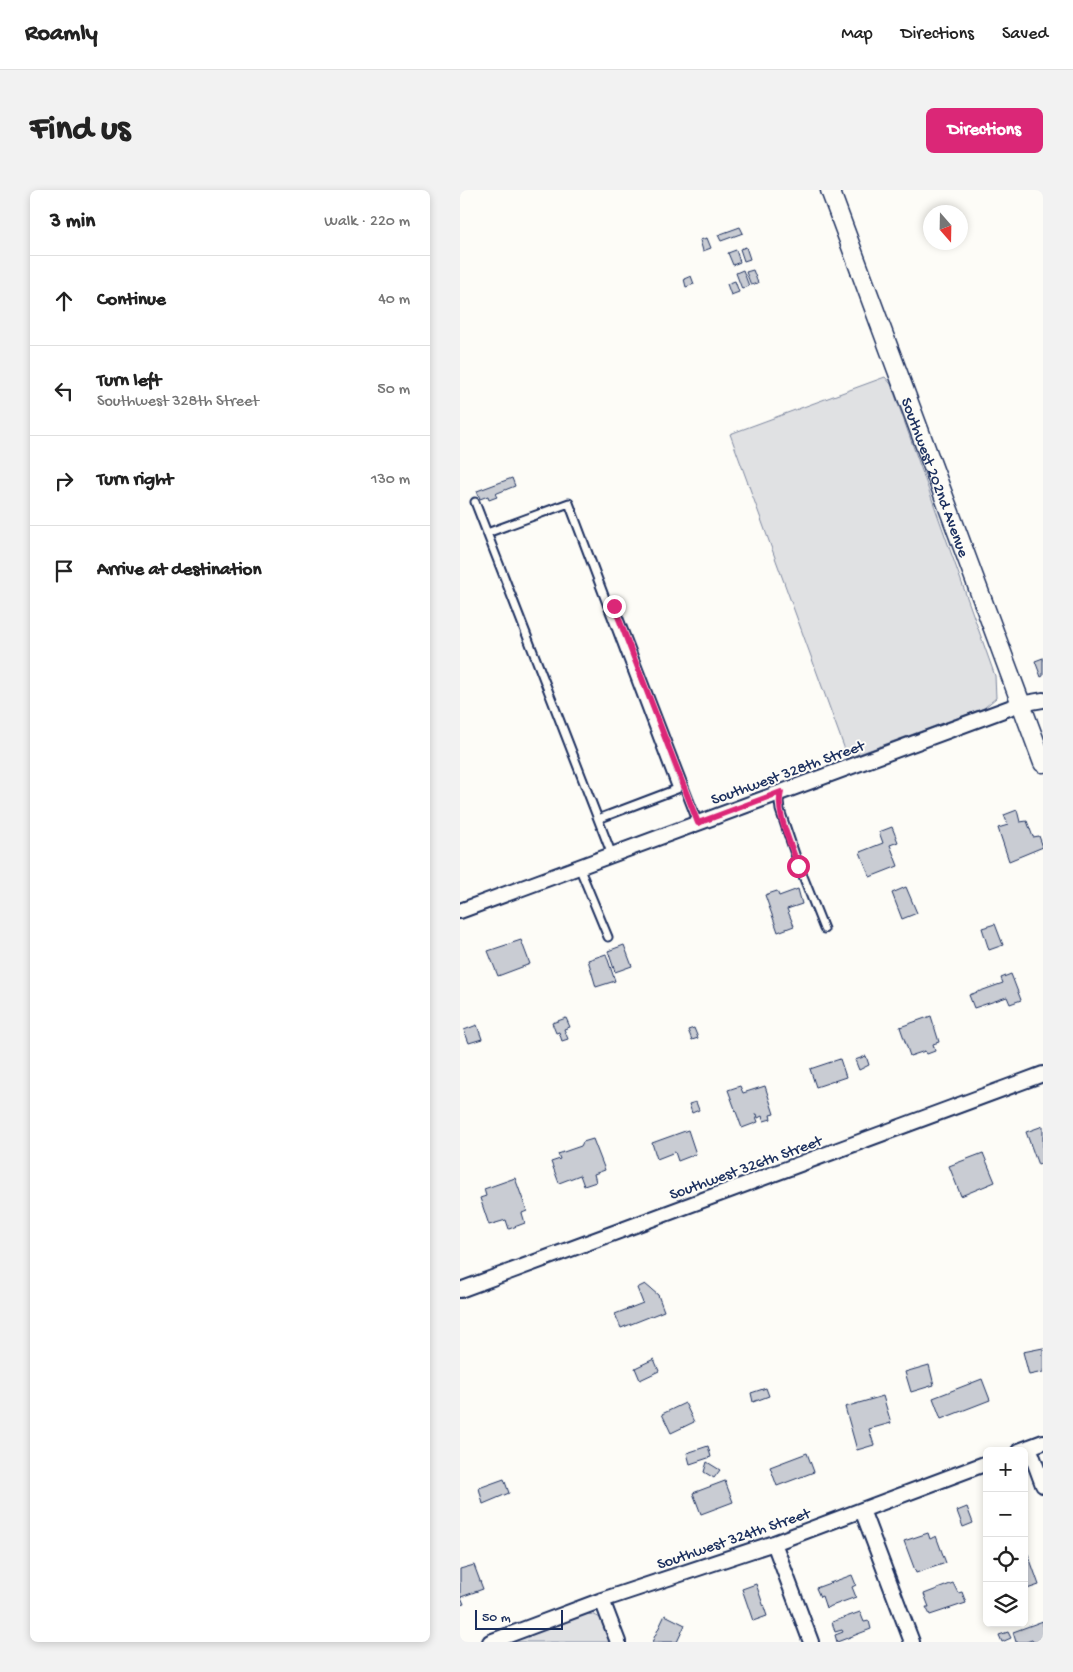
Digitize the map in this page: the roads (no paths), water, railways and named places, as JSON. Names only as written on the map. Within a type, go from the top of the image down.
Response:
[{"type":"street","name":"Southwest 202nd Avenue","points":[[830,190],[1043,764]]},
{"type":"street","name":"Southwest 328th Street","points":[[460,911],[1020,704],[1043,700]]},
{"type":"street","name":"Southwest 326th Street","points":[[460,1290],[1043,1074]]},
{"type":"street","points":[[1028,1448],[1043,1442]]},
{"type":"street","points":[[1028,1457],[1043,1485]]},
{"type":"street","name":"Southwest 324th Street","points":[[490,1642],[602,1600],[774,1543],[983,1465]]},
{"type":"street","points":[[862,1510],[912,1642]]},
{"type":"street","points":[[774,1543],[811,1642]]},
{"type":"street","points":[[602,1600],[618,1642]]},
{"type":"lane","points":[[475,502],[612,855]]},
{"type":"lane","points":[[487,533],[569,503],[600,582],[677,789],[598,819]]},
{"type":"lane","points":[[614,606],[698,823]]},
{"type":"lane","points":[[781,792],[779,800],[780,810],[798,866],[824,929]]},
{"type":"lane","points":[[579,867],[608,937]]}]
